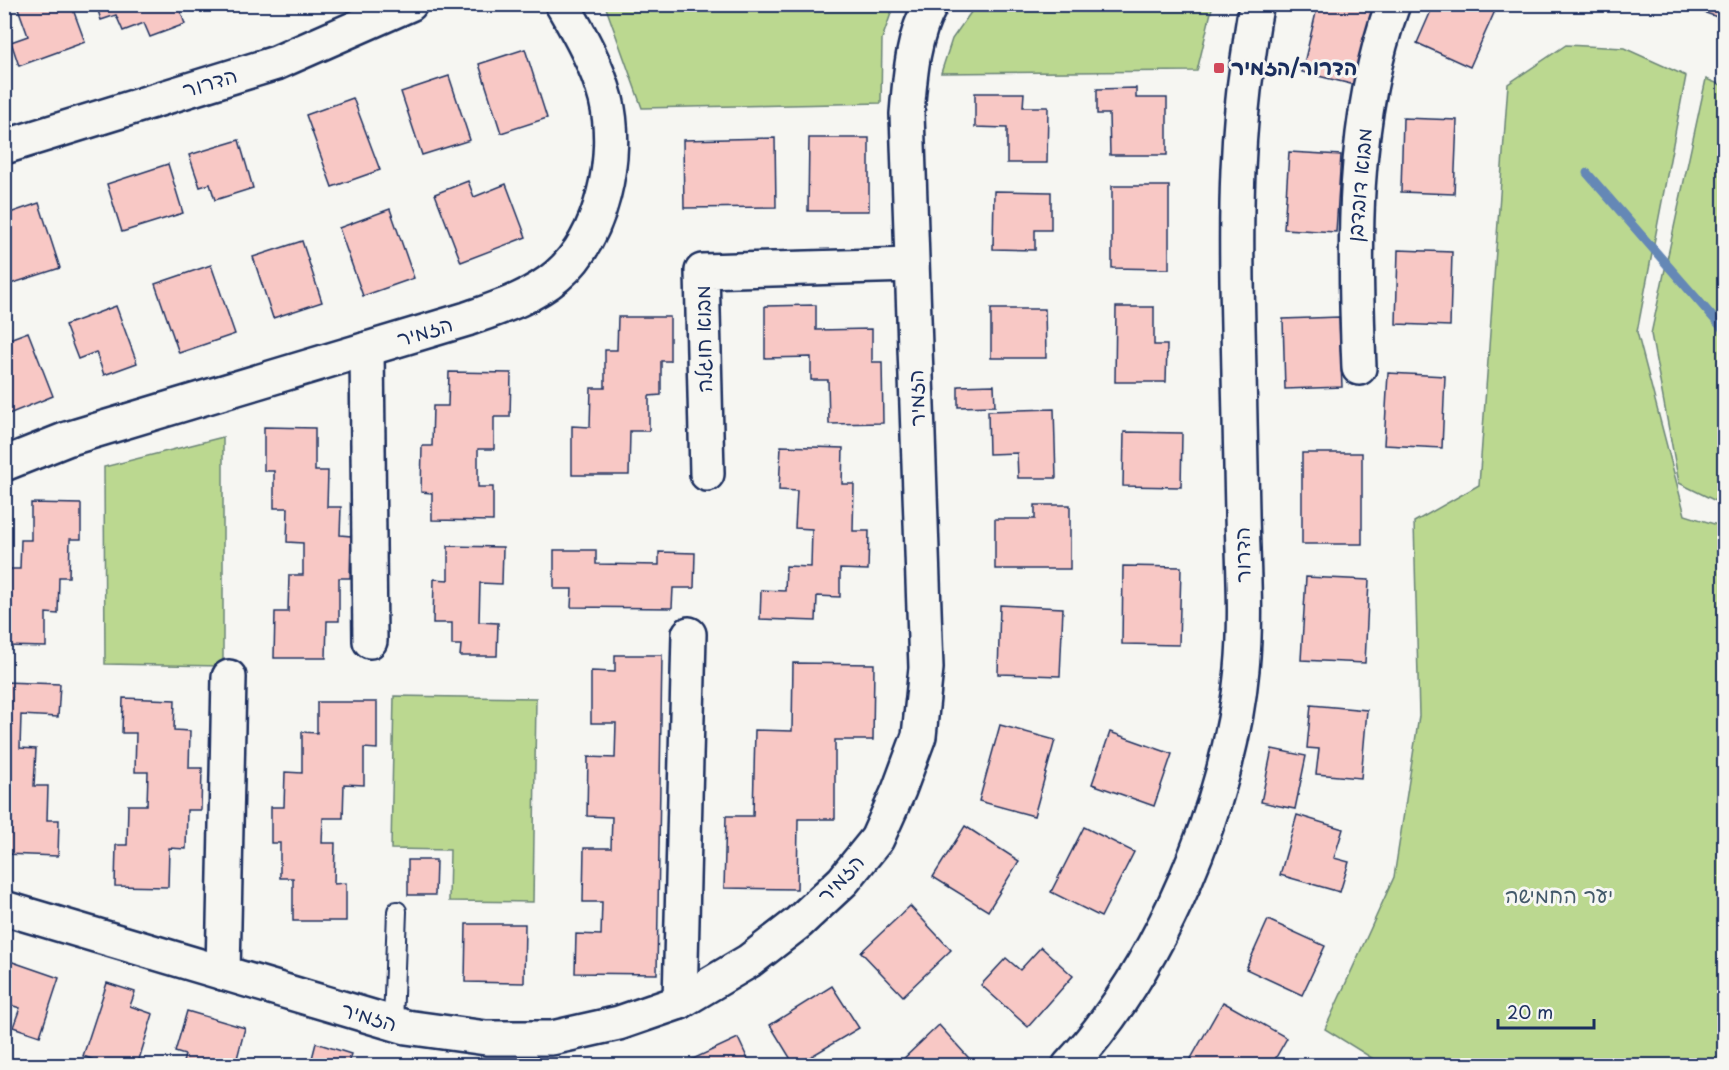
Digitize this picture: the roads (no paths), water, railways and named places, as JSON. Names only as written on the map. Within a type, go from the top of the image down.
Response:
[{"type":"street","name":"הדרור","points":[[4,147],[276,63],[410,4]]},
{"type":"street","name":"הזמיר","points":[[4,464],[67,439],[467,319],[518,301],[557,276],[585,244],[604,195],[610,152],[606,102],[592,57],[562,4]]},
{"type":"street","name":"הזמיר","points":[[4,908],[393,1024],[486,1038],[552,1038],[619,1023],[680,1002],[748,961],[798,923],[843,881],[877,839],[920,736],[926,668],[907,114],[911,66],[922,21],[931,4]]},
{"type":"street","name":"הדרור","points":[[1069,1065],[1086,1047],[1132,981],[1170,914],[1203,837],[1228,751],[1242,670],[1244,580],[1235,183],[1242,97],[1257,4]]},
{"type":"street","name":"מבוא דובדבן","points":[[1359,368],[1354,260],[1367,105],[1393,4]]},
{"type":"street","name":"מבוא חוגלה","points":[[707,474],[702,271],[912,265]]},
{"type":"street","points":[[367,349],[370,641]]},
{"type":"street","points":[[680,1002],[689,634]]},
{"type":"street","points":[[222,973],[229,677]]},
{"type":"lane","points":[[393,1024],[397,911]]},
{"type":"waterway","points":[[1587,173],[1724,330]]},
{"type":"place","name":"הדרור/הזמיר","points":[[1219,68]]},
{"type":"park label","name":"יער החמישה","points":[[1559,896]]}]
